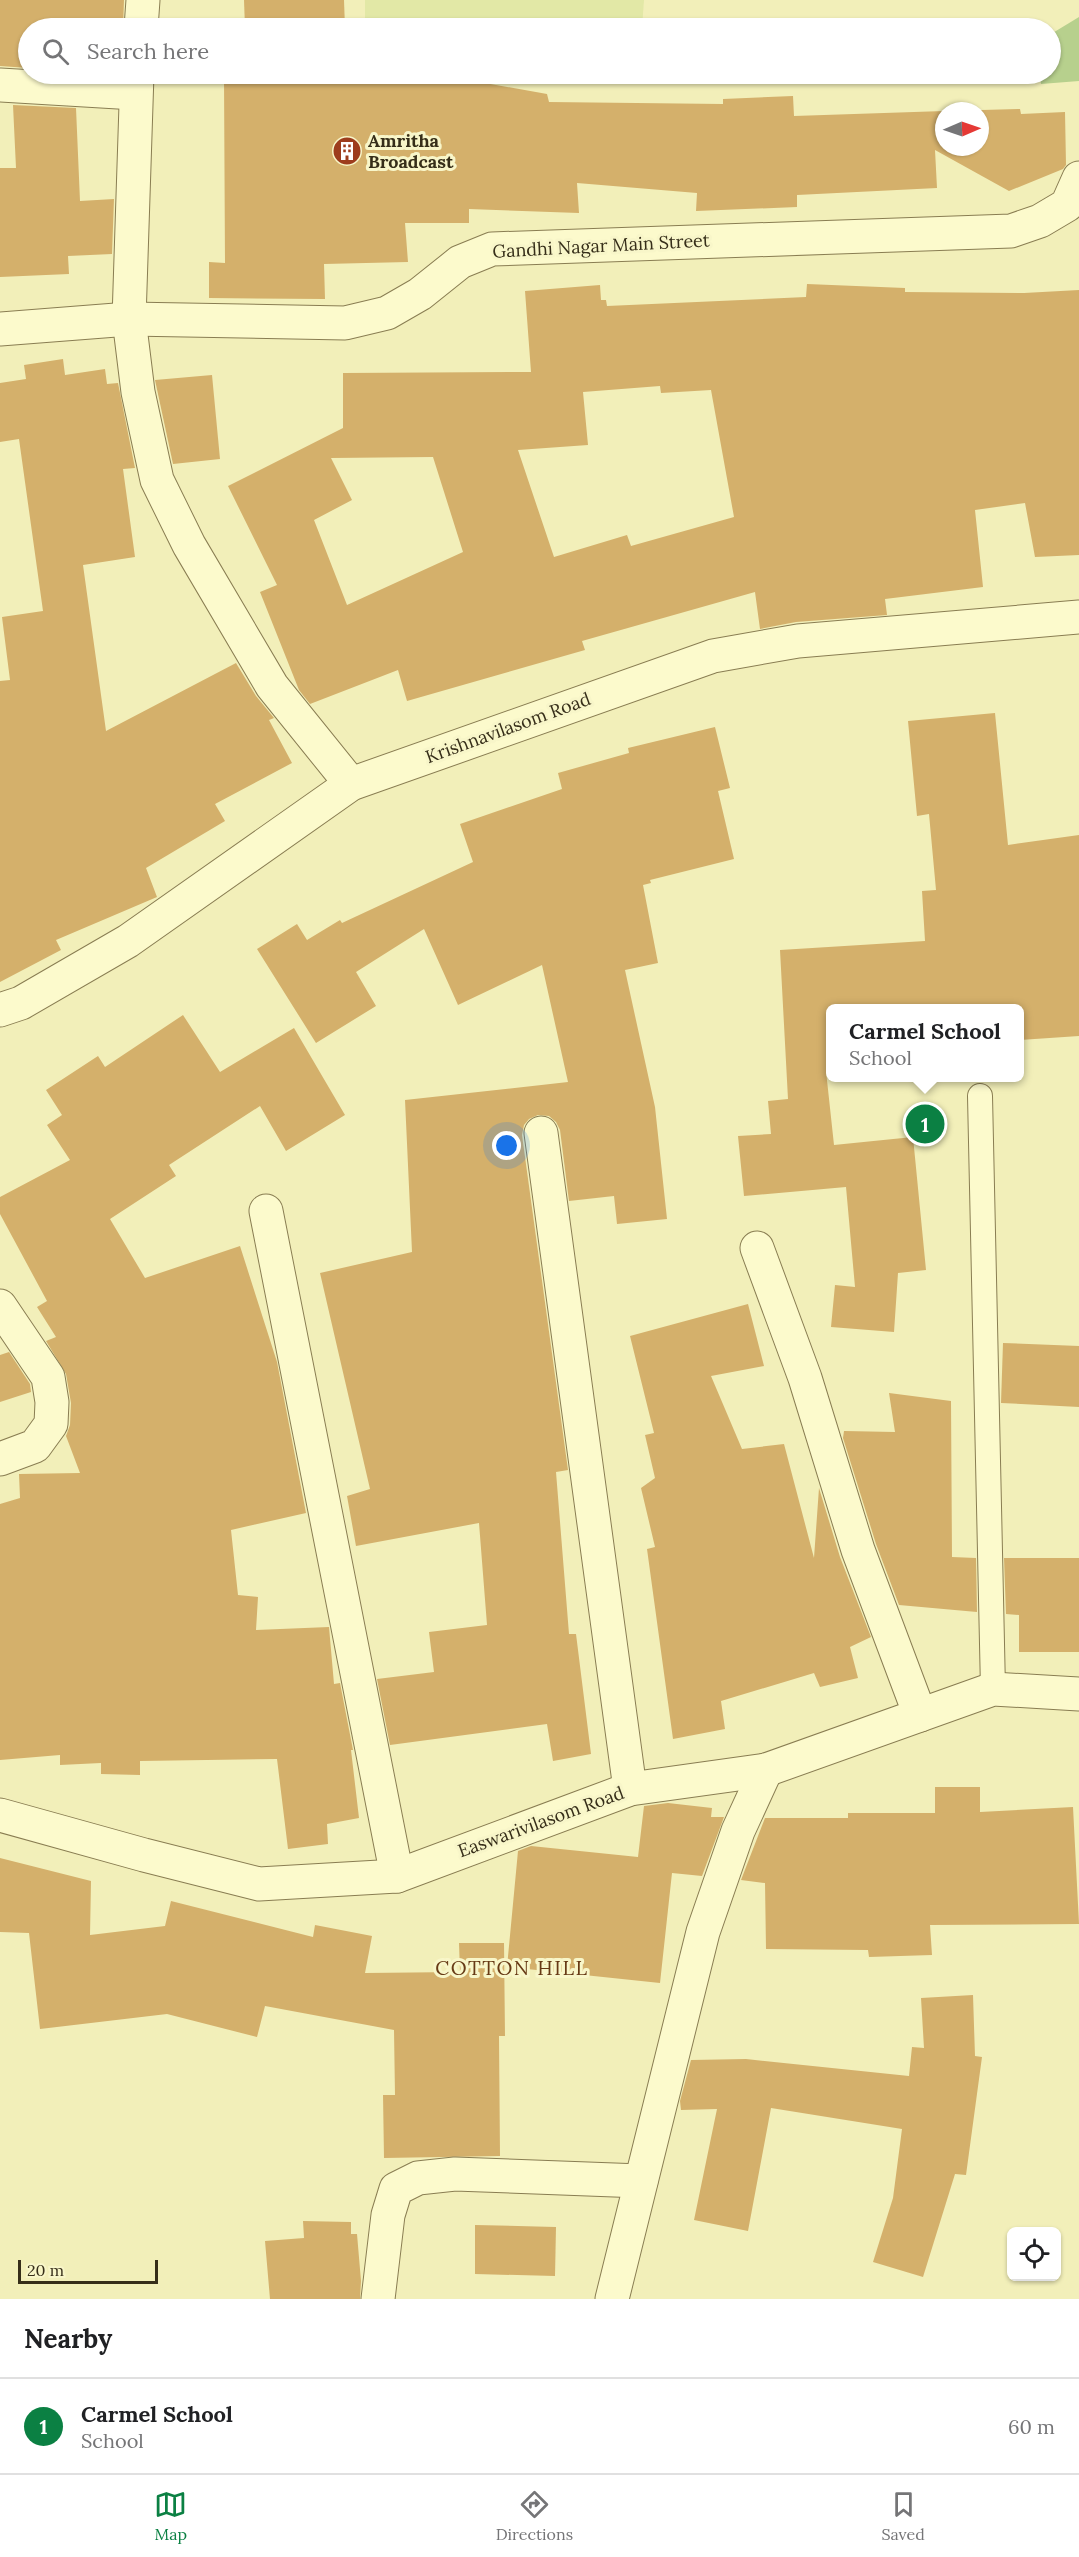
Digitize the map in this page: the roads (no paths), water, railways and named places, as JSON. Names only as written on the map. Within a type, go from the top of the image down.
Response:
[{"type":"street","points":[[142,18],[143,0]]},
{"type":"street","points":[[0,85],[68,84]]},
{"type":"street","points":[[136,84],[129,319],[138,392],[157,480],[189,545],[272,686],[351,784]]},
{"type":"street","name":"Gandhi Nagar Main Street","points":[[0,329],[129,319],[345,323],[387,313],[420,294],[460,262],[492,249],[1011,231],[1040,221],[1066,205],[1079,178]]},
{"type":"street","name":"Krishnavilasom Road","points":[[0,1010],[21,1003],[128,941],[351,784],[713,656],[798,641],[1079,617]]},
{"type":"street","points":[[541,1133],[630,1789]]},
{"type":"street","points":[[266,1211],[397,1876]]},
{"type":"street","points":[[757,1248],[805,1378],[858,1550],[920,1715]]},
{"type":"street","points":[[0,1306],[48,1377],[52,1402],[51,1424],[35,1446],[0,1459]]},
{"type":"street","name":"Easwarivilasom Road","points":[[0,1815],[259,1884],[397,1876],[630,1789],[765,1770],[993,1689],[1079,1694]]},
{"type":"street","points":[[612,2299],[703,1932],[738,1831],[765,1770]]},
{"type":"street","points":[[378,2299],[388,2216],[396,2189],[418,2178],[455,2174],[641,2181]]},
{"type":"lane","points":[[980,1096],[993,1689]]},
{"type":"place","name":"Amritha Broadcast","points":[[347,151]]},
{"type":"place","name":"Carmel School","points":[[925,1124]]},
{"type":"district","name":"COTTON HILL","points":[[512,1968]]}]
